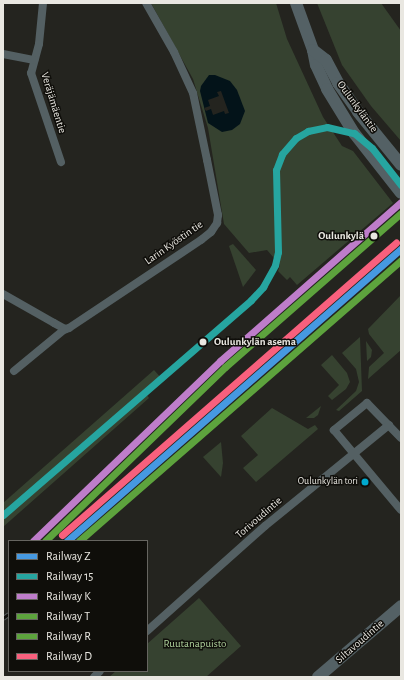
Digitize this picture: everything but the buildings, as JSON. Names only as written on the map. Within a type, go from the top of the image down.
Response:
[{"type":"main road","name":"Oulunkyläntie","points":[[296,3],[313,50],[320,76],[354,133],[401,192]]},
{"type":"main road","name":"Oulunkyläntie","points":[[313,50],[326,60],[358,112],[401,165]]},
{"type":"main road","name":"Siltavoudintie","points":[[318,677],[401,606]]},
{"type":"street","name":"Veräjämäentie","points":[[43,3],[39,44],[31,73],[61,162]]},
{"type":"street","name":"Larin Kyöstin tie","points":[[65,329],[69,328],[201,240],[211,232],[217,223],[218,215],[193,93],[174,52],[146,3]]},
{"type":"street","points":[[3,54],[34,60]]},
{"type":"street","points":[[3,294],[65,329],[14,371]]},
{"type":"street","points":[[401,438],[368,402],[334,430],[401,510]]},
{"type":"street","name":"Torivoudintie","points":[[148,630],[261,530],[389,425]]},
{"type":"green space","points":[[151,3],[276,3],[287,39],[323,117],[342,146],[353,151],[393,203],[297,285],[290,277],[287,280],[278,271],[280,265],[267,250],[249,253],[224,224],[208,128],[193,79]]},
{"type":"green space","points":[[317,3],[381,3],[401,31],[401,141],[371,106],[342,65]]},
{"type":"green space","points":[[233,244],[256,270],[243,287],[229,246]]},
{"type":"green space","points":[[401,295],[401,350],[368,379],[369,367],[384,353],[369,334],[368,329]]},
{"type":"green space","points":[[360,337],[362,391],[339,411],[336,410],[356,391],[359,382],[356,369],[342,353]]},
{"type":"green space","points":[[366,341],[372,350],[371,357],[367,361]]},
{"type":"green space","points":[[332,355],[347,373],[350,382],[346,389],[332,400],[328,396],[339,385],[321,365]]},
{"type":"green space","points":[[154,370],[163,380],[147,395],[149,398],[3,527],[3,503]]},
{"type":"green space","points":[[321,406],[318,415],[314,418],[306,418]]},
{"type":"green space","points":[[272,408],[308,429],[315,425],[318,429],[256,482],[243,468],[258,455],[241,436]]},
{"type":"green space","points":[[221,442],[223,463],[221,477],[203,457]]},
{"type":"green space","name":"Ruutanapuisto","points":[[199,598],[241,646],[206,677],[109,677],[115,672],[148,672],[148,643]]},
{"type":"shaded area","points":[[209,75],[215,75],[230,81],[237,90],[245,111],[240,124],[232,130],[222,132],[208,123],[200,91],[201,86]]},
{"type":"pier","points":[[221,91],[229,113],[225,114],[224,111],[213,115],[211,109],[206,111],[204,108],[210,106],[208,100],[219,96],[217,92]]},
{"type":"railway","points":[[3,618],[8,615]]},
{"type":"rail line","name":"15","points":[[3,515],[251,300],[263,287],[275,265],[278,252],[276,170],[282,154],[296,138],[308,131],[327,127],[354,133],[372,148],[401,185]]},
{"type":"rail line","name":"K","points":[[34,540],[220,361],[401,202]]},
{"type":"rail line","name":"T","points":[[46,540],[225,367],[401,213]]},
{"type":"rail line","name":"D","points":[[62,535],[396,243]]},
{"type":"rail line","name":"Z","points":[[68,540],[401,249]]},
{"type":"rail line","name":"R","points":[[80,540],[401,260]]},
{"type":"place","name":"Oulunkylä","points":[[374,236]]},
{"type":"place","name":"Oulunkylän asema","points":[[203,342]]},
{"type":"place","name":"Oulunkylän tori","points":[[365,482]]}]
